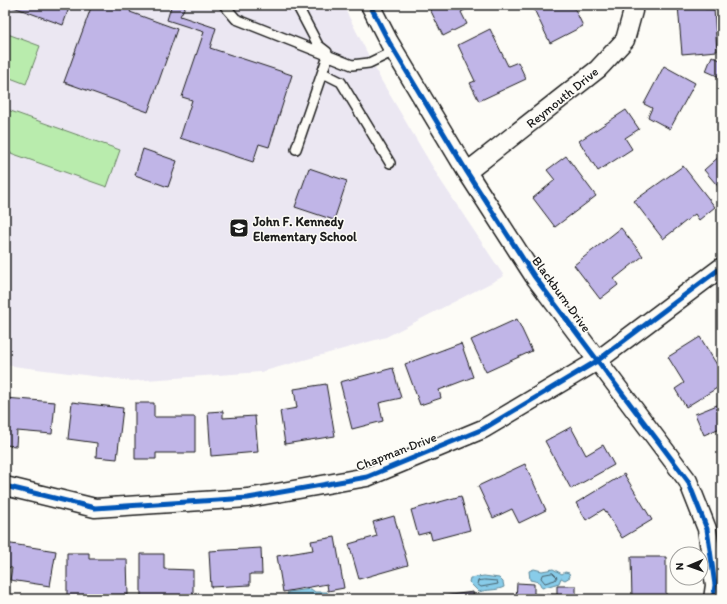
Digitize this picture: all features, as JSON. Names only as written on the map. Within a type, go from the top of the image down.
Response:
[{"type":"street","name":"Blackburn Drive","points":[[370,5],[394,51],[466,172],[534,276],[688,481],[707,529],[715,585],[713,599]]},
{"type":"street","name":"Reymouth Drive","points":[[466,172],[598,69],[625,40],[633,11],[631,5]]},
{"type":"street","name":"Chapman Drive","points":[[5,486],[95,508],[248,498],[367,477],[483,429],[597,361],[722,266]]},
{"type":"lane","points":[[224,5],[236,19],[352,65],[369,63],[394,51]]},
{"type":"lane","points":[[297,5],[318,45],[331,57]]},
{"type":"lane","points":[[296,149],[322,73],[331,57]]},
{"type":"lane","points":[[322,73],[341,82],[390,163]]},
{"type":"shaded area","name":"John F. Kennedy Elementary School","points":[[5,5],[343,5],[381,80],[441,181],[504,276],[386,337],[261,372],[132,381],[5,365]]},
{"type":"green space","points":[[5,33],[40,46],[26,84],[5,76]]},
{"type":"green space","points":[[5,109],[120,150],[107,187],[5,151]]},
{"type":"water","points":[[534,569],[542,571],[553,569],[562,574],[565,572],[569,573],[570,577],[565,580],[561,578],[559,583],[542,588],[539,582],[530,580],[529,571]]},
{"type":"water","points":[[484,576],[499,578],[503,582],[504,587],[479,592],[469,582],[470,578]]},
{"type":"water","points":[[311,589],[315,592],[327,592],[328,597],[286,599],[288,592]]},
{"type":"building","points":[[8,5],[70,5],[63,25]]},
{"type":"building","points":[[92,5],[111,5],[122,9],[123,5],[133,5],[130,12],[177,29],[148,112],[64,82]]},
{"type":"building","points":[[164,5],[186,5],[180,16],[216,28],[210,48],[292,75],[269,147],[259,144],[253,162],[180,138],[192,100],[182,97],[204,32],[167,20],[171,7]]},
{"type":"building","points":[[428,5],[474,5],[461,12],[467,24],[443,36]]},
{"type":"building","points":[[523,5],[532,5],[525,9]]},
{"type":"building","points":[[532,5],[573,5],[583,26],[550,43]]},
{"type":"building","points":[[678,5],[705,5],[705,9],[714,9],[717,51],[682,54]]},
{"type":"building","points":[[490,29],[508,66],[518,62],[526,79],[479,101],[470,83],[475,81],[458,45]]},
{"type":"building","points":[[712,56],[722,61],[722,78],[706,71]]},
{"type":"building","points":[[664,66],[695,83],[670,129],[648,117],[652,108],[644,104]]},
{"type":"building","points":[[626,110],[639,129],[625,138],[632,149],[598,171],[579,141]]},
{"type":"building","points":[[143,149],[177,161],[168,187],[135,175]]},
{"type":"building","points":[[722,154],[722,191],[704,170]]},
{"type":"building","points":[[566,156],[596,196],[555,227],[533,198],[555,180],[547,170]]},
{"type":"building","points":[[683,166],[715,207],[699,220],[695,214],[663,239],[634,201]]},
{"type":"building","points":[[309,168],[347,181],[334,220],[295,207]]},
{"type":"building","points":[[621,228],[643,256],[614,279],[618,285],[600,299],[574,265]]},
{"type":"building","points":[[517,319],[532,351],[486,372],[471,340]]},
{"type":"building","points":[[700,337],[722,373],[722,385],[686,407],[675,389],[684,383],[668,357]]},
{"type":"building","points":[[461,343],[473,377],[439,390],[441,398],[420,405],[405,364]]},
{"type":"building","points":[[393,368],[401,398],[379,403],[383,421],[352,429],[340,382]]},
{"type":"building","points":[[326,384],[335,436],[285,444],[280,411],[297,408],[294,389]]},
{"type":"building","points":[[5,398],[55,402],[52,434],[17,431],[16,446],[5,445]]},
{"type":"building","points":[[72,402],[123,408],[117,459],[96,457],[97,443],[68,439]]},
{"type":"building","points":[[135,403],[154,403],[154,417],[195,417],[195,453],[156,453],[156,459],[135,459]]},
{"type":"building","points":[[722,403],[722,433],[720,428],[704,435],[695,414]]},
{"type":"building","points":[[223,411],[223,418],[255,416],[258,452],[211,456],[208,412]]},
{"type":"building","points":[[571,427],[586,455],[603,445],[614,465],[571,489],[545,441]]},
{"type":"building","points":[[525,464],[546,510],[519,523],[512,509],[493,518],[478,486]]},
{"type":"building","points":[[624,474],[652,520],[622,538],[604,509],[586,520],[576,503]]},
{"type":"building","points":[[461,496],[470,530],[432,540],[430,532],[418,535],[411,510]]},
{"type":"building","points":[[394,516],[408,565],[359,579],[349,544],[377,536],[373,522]]},
{"type":"building","points":[[335,537],[344,588],[328,591],[327,584],[283,592],[277,556],[313,550],[311,541]]},
{"type":"building","points":[[5,543],[56,551],[50,586],[10,580],[12,568],[5,567]]},
{"type":"building","points":[[261,548],[262,574],[250,574],[250,585],[211,587],[209,551]]},
{"type":"building","points":[[67,553],[89,553],[89,559],[127,559],[128,595],[67,596]]},
{"type":"building","points":[[141,554],[164,554],[164,569],[193,570],[193,599],[141,599]]},
{"type":"building","points":[[631,557],[666,557],[666,599],[632,599]]},
{"type":"building","points":[[517,583],[534,584],[534,594],[557,595],[557,586],[576,586],[576,599],[516,599]]},
{"type":"building","points":[[473,592],[474,599],[444,599],[443,596]]},
{"type":"cycle path","points":[[370,5],[389,42],[467,172],[534,276],[688,481],[707,529],[715,585],[713,599]]},
{"type":"cycle path","points":[[5,486],[95,508],[248,498],[367,477],[483,429],[597,361],[722,267]]},
{"type":"place","name":"John F. Kennedy Elementary School","points":[[239,228]]}]
